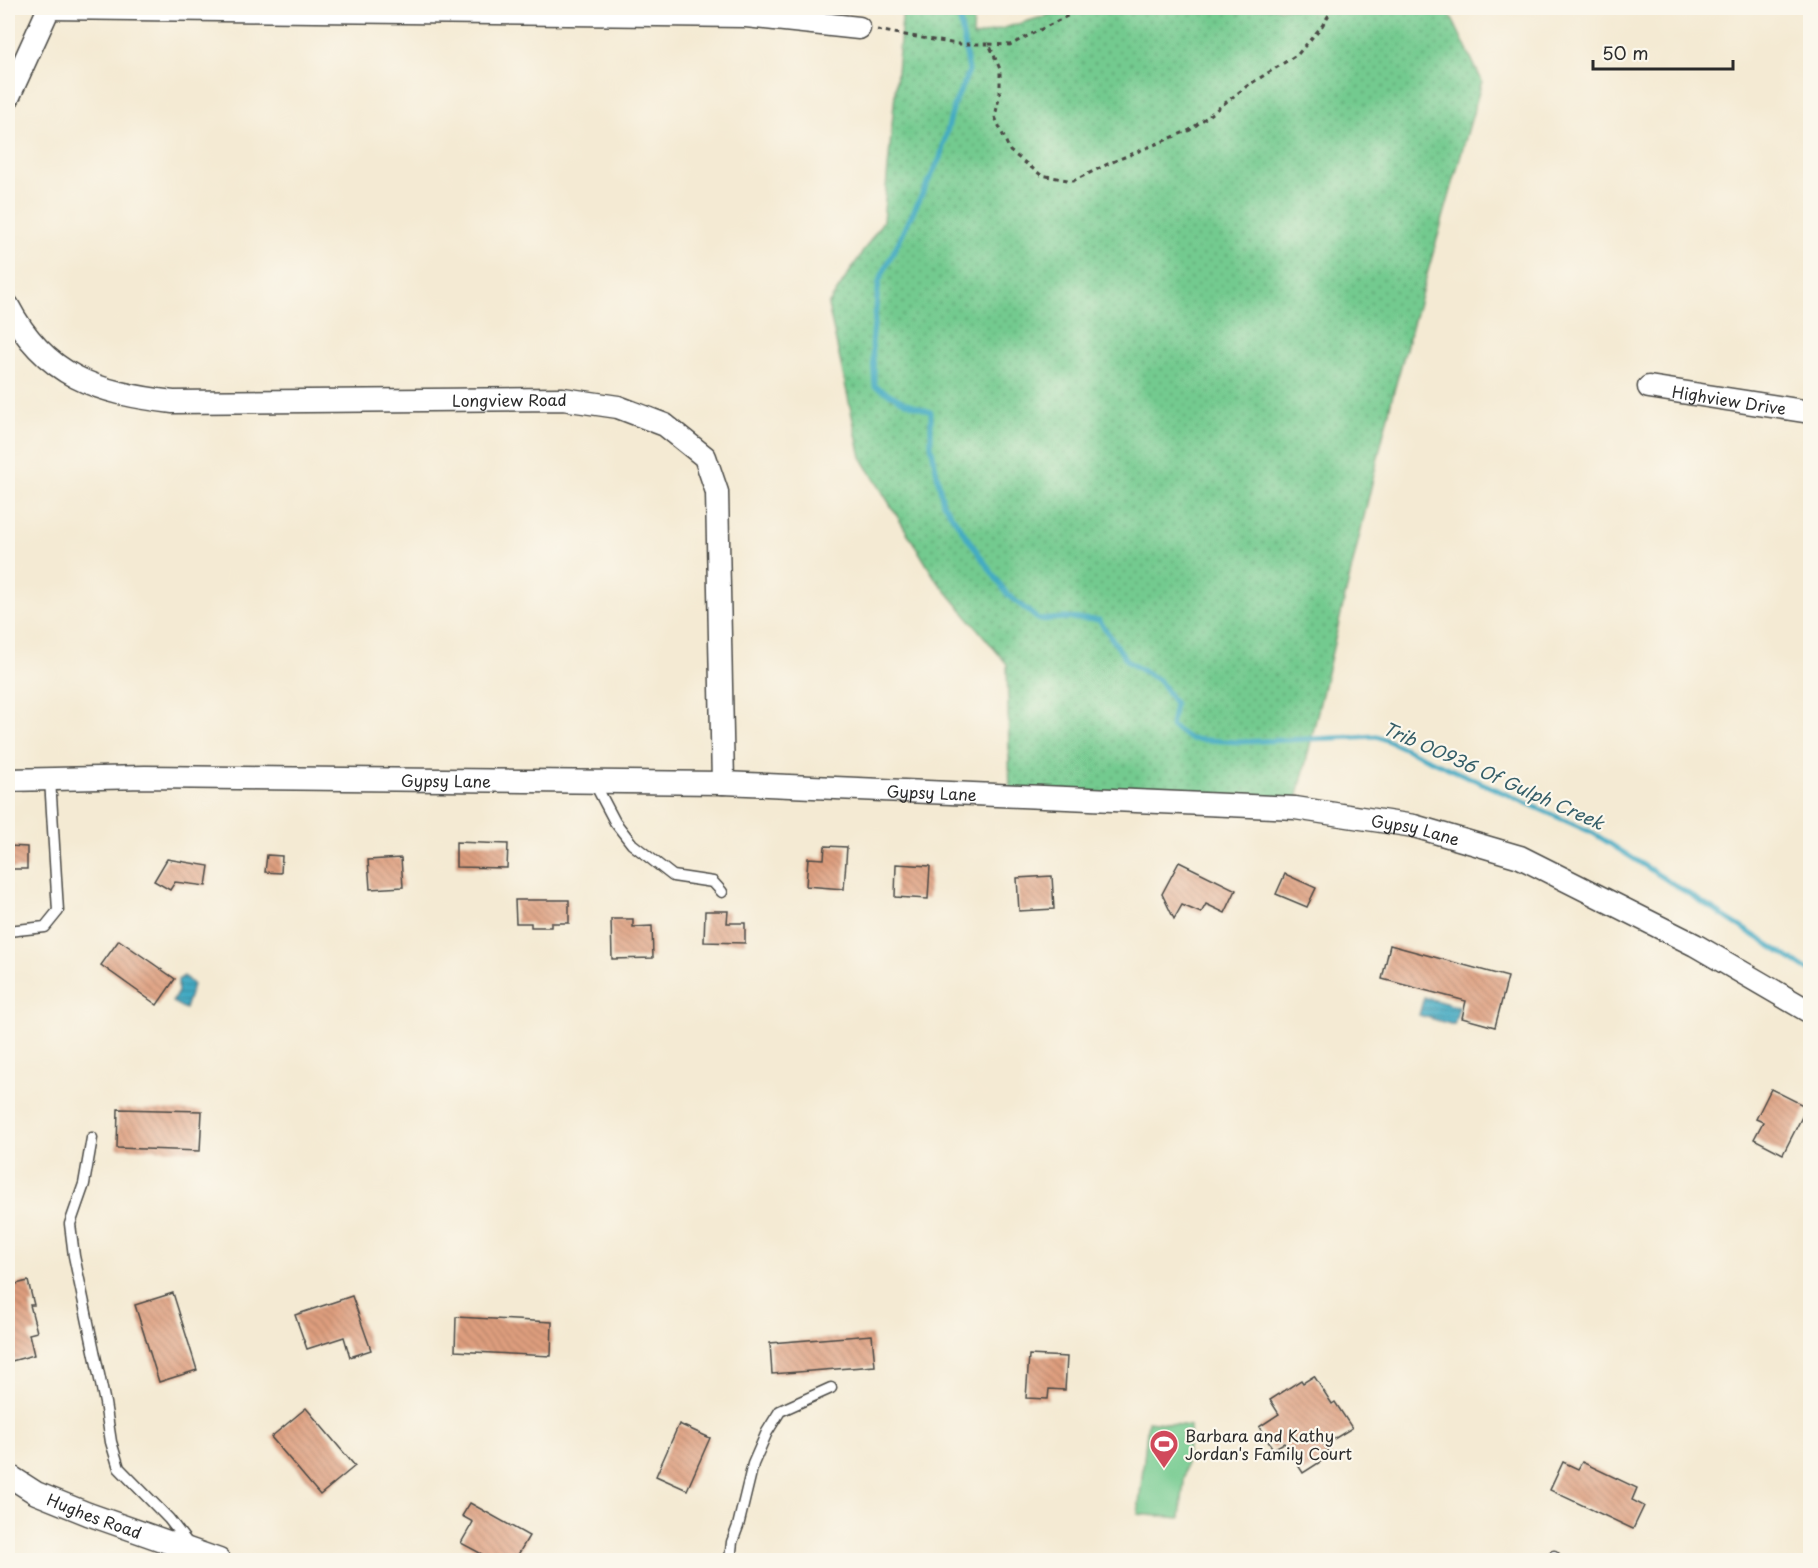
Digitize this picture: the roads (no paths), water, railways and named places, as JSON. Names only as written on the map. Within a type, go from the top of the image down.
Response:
[{"type":"street","points":[[8,98],[49,8],[746,12],[859,28]]},
{"type":"street","name":"Longview Road","points":[[8,306],[15,321],[61,370],[113,393],[136,398],[173,402],[563,399],[618,407],[665,425],[705,457],[717,492],[723,783]]},
{"type":"street","name":"Highview Drive","points":[[1649,387],[1810,412]]},
{"type":"street","name":"Gypsy Lane","points":[[8,780],[145,777],[723,783],[1295,808],[1414,826],[1520,857],[1695,945],[1810,1012]]},
{"type":"street","name":"Hughes Road","points":[[8,1475],[36,1493],[88,1514],[219,1560]]},
{"type":"lane","points":[[8,931],[45,927],[58,911],[50,779]]},
{"type":"lane","points":[[593,782],[615,822],[632,844],[673,876],[713,882],[722,892]]},
{"type":"lane","points":[[92,1138],[84,1184],[70,1224],[74,1256],[111,1442],[119,1468],[169,1519],[195,1552]]},
{"type":"lane","points":[[730,1560],[732,1542],[753,1464],[767,1432],[780,1411],[831,1388]]},
{"type":"water","points":[[184,976],[193,985],[185,1009],[172,1002],[178,992],[178,980]]},
{"type":"water","points":[[1424,997],[1459,1007],[1454,1025],[1419,1015]]},
{"type":"waterway","name":"Trib 00936 Of Gulph Creek","points":[[958,8],[969,71],[954,105],[940,158],[879,281],[872,343],[875,386],[902,401],[931,412],[931,445],[943,503],[1007,594],[1039,620],[1064,618],[1099,620],[1128,662],[1160,681],[1175,704],[1171,726],[1190,739],[1239,742],[1377,736],[1593,833],[1810,971]]},
{"type":"place","name":"Barbara and Kathy Jordan's Family Court","points":[[1164,1470]]}]
